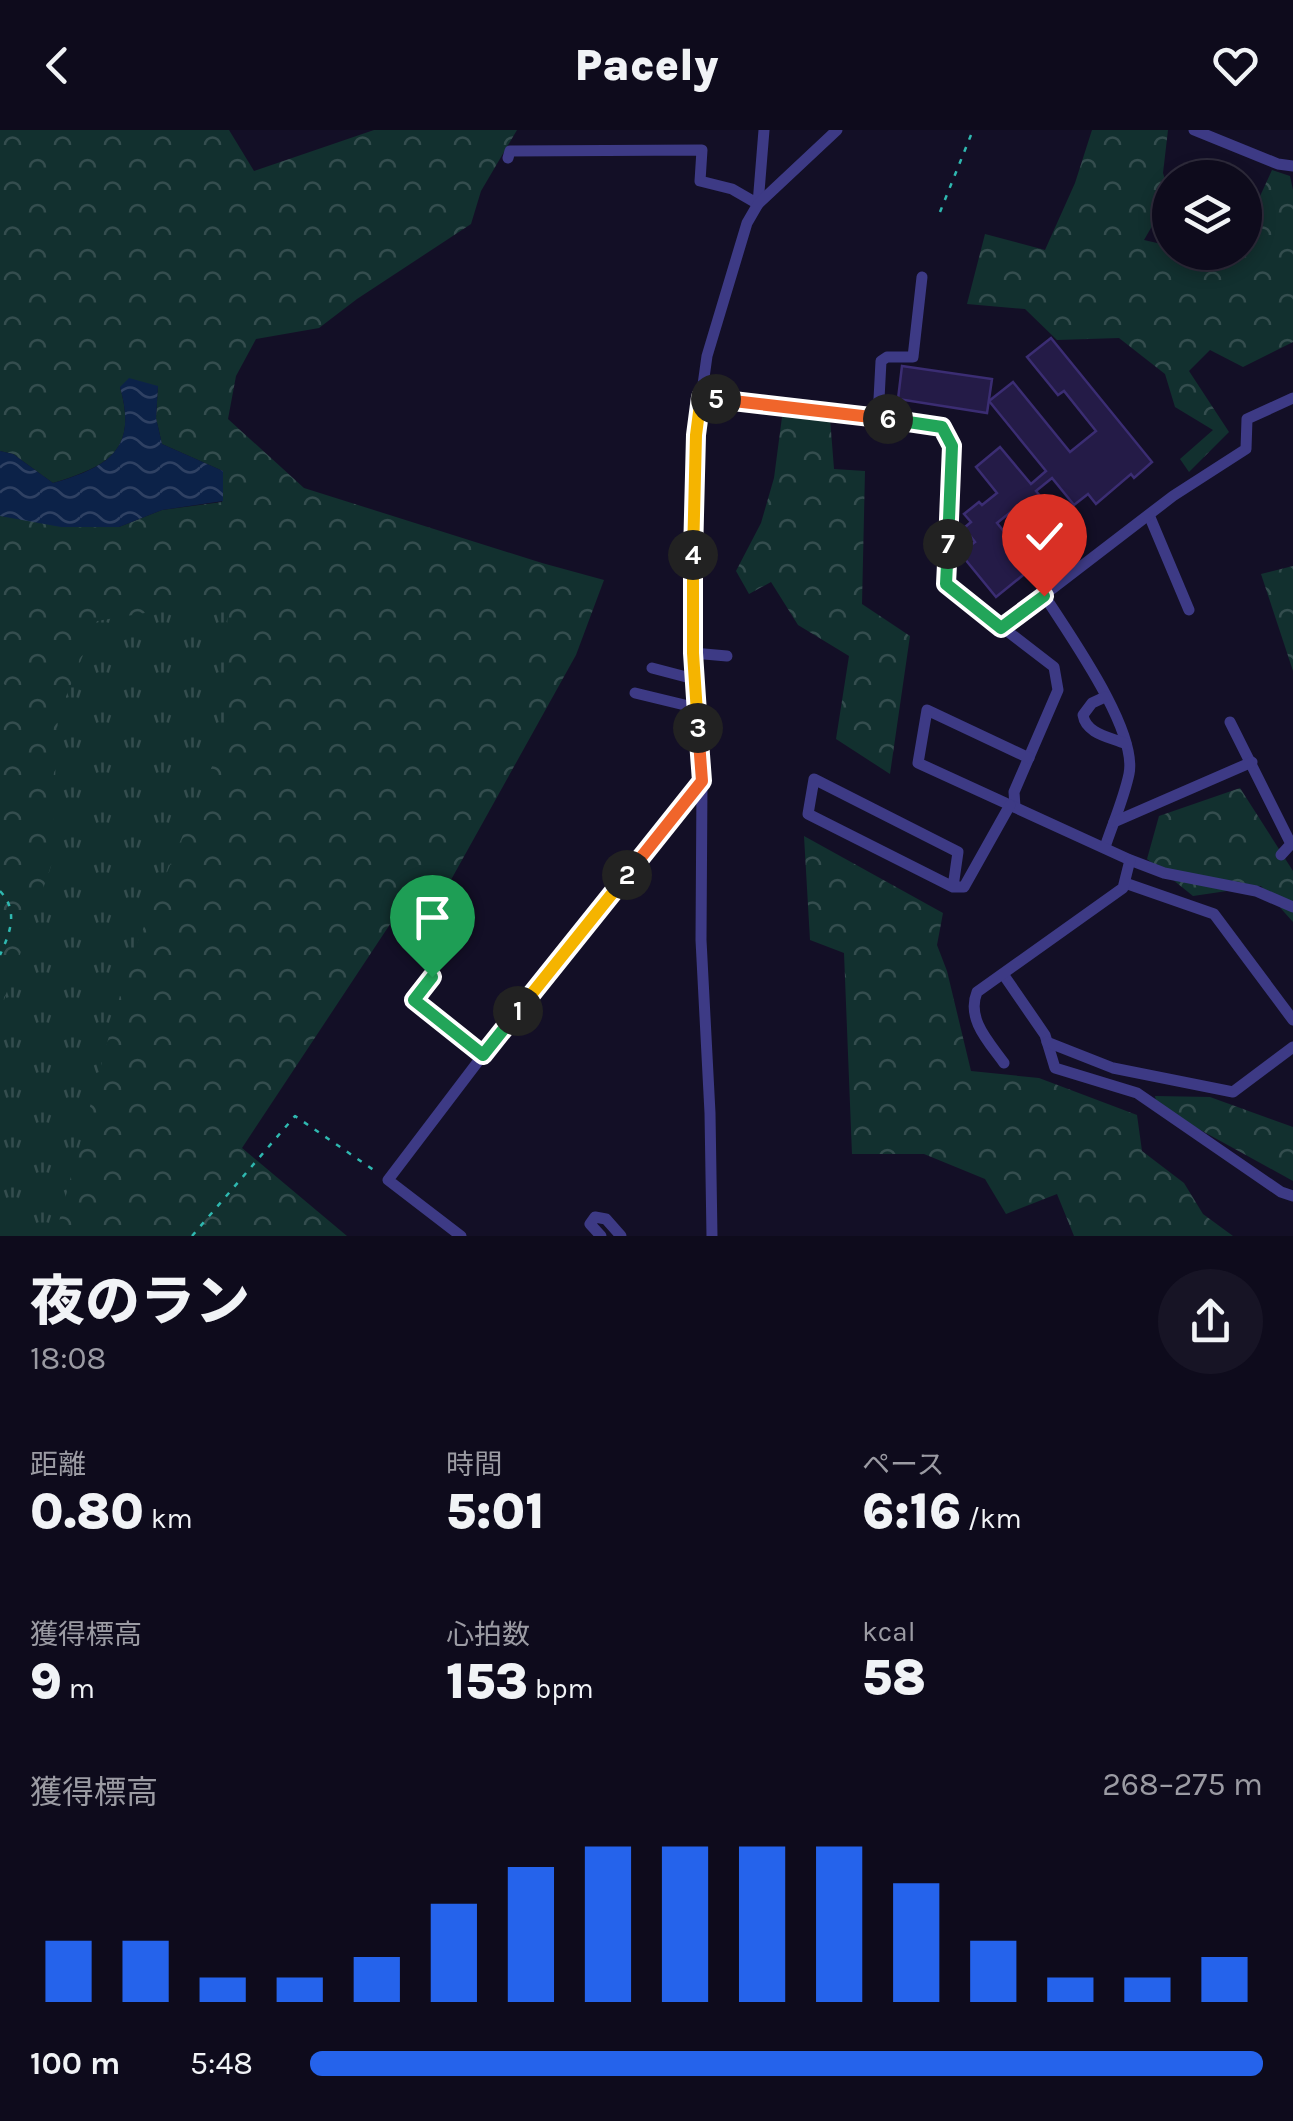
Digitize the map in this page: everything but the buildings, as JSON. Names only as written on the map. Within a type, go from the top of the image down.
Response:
[{"type":"street","points":[[758,204],[764,130]]},
{"type":"street","points":[[712,1236],[702,940],[702,781],[693,653],[693,501],[701,397],[708,356],[747,223],[758,204],[837,130]]},
{"type":"street","points":[[1194,130],[1278,164],[1293,166]]},
{"type":"street","points":[[508,158],[510,150],[702,150],[700,181],[732,190],[758,204]]},
{"type":"street","points":[[878,418],[881,361],[886,357],[913,358],[922,278]]},
{"type":"street","points":[[701,397],[942,427],[949,436],[952,446],[946,584],[1054,667],[1058,690],[1014,792],[1013,806],[964,887],[953,887],[808,814],[814,779],[958,852],[953,887]]},
{"type":"street","points":[[1001,628],[1210,470],[1246,449],[1247,419],[1293,398]]},
{"type":"street","points":[[1149,516],[1189,610]]},
{"type":"street","points":[[1044,596],[1105,697],[1126,744],[1130,770],[1106,847]]},
{"type":"street","points":[[693,653],[727,656]]},
{"type":"street","points":[[652,668],[694,679]]},
{"type":"street","points":[[635,693],[697,708]]},
{"type":"street","points":[[1105,697],[1083,715],[1084,723],[1090,730],[1126,744]]},
{"type":"street","points":[[1029,758],[927,710],[918,762],[1130,860],[1164,872],[1256,891],[1293,907]]},
{"type":"street","points":[[1230,722],[1291,844],[1281,855]]},
{"type":"street","points":[[1114,822],[1252,762]]},
{"type":"street","points":[[461,1236],[388,1180],[702,781]]},
{"type":"street","points":[[1004,1063],[980,1028],[972,1004],[977,992],[1123,888],[1130,860]]},
{"type":"street","points":[[1125,883],[1214,914],[1293,1020]]},
{"type":"street","points":[[1003,974],[1047,1042],[1055,1068],[1137,1094],[1293,1196]]},
{"type":"street","points":[[432,977],[414,1000],[483,1055]]},
{"type":"street","points":[[1047,1042],[1113,1068],[1233,1092],[1293,1047]]},
{"type":"street","points":[[601,1236],[590,1224],[594,1217],[606,1219],[621,1236]]},
{"type":"path","points":[[940,212],[973,130]]},
{"type":"path","points":[[0,891],[9,901],[12,929],[0,955]]},
{"type":"path","points":[[192,1236],[295,1116],[388,1180]]},
{"type":"green space","points":[[0,130],[229,130],[254,171],[374,130],[517,130],[481,191],[471,224],[319,328],[256,339],[236,376],[228,419],[304,488],[604,580],[576,655],[447,887],[410,894],[242,1148],[347,1236],[55,1236],[129,962],[224,738],[228,599],[97,621],[58,716],[51,866],[4,1000],[0,1138],[0,690],[5,685],[0,680],[0,516],[119,527],[162,510],[222,502],[223,471],[162,444],[156,418],[158,386],[120,387],[125,409],[121,441],[114,453],[89,470],[53,483],[13,454],[0,451]]},
{"type":"green space","points":[[1092,130],[1168,130],[1165,160],[1152,160],[1152,226],[1144,240],[1152,242],[1152,270],[1262,270],[1262,192],[1272,170],[1290,176],[1293,342],[1243,367],[1210,350],[1189,371],[1229,432],[1189,472],[1180,459],[1213,430],[1175,407],[1165,374],[1119,338],[1057,340],[1025,309],[967,304],[985,234],[1045,250],[1075,183]]},
{"type":"green space","points":[[782,417],[830,418],[834,469],[865,471],[862,604],[910,636],[890,774],[836,739],[849,656],[798,625],[771,582],[749,594],[736,571],[761,523],[774,478]]},
{"type":"green space","points":[[215,549],[252,675],[66,1236],[0,1236],[0,570]]},
{"type":"green space","points":[[1293,566],[1293,671],[1261,574]]},
{"type":"green space","points":[[1240,788],[1293,871],[1293,922],[1261,886],[1193,896],[1147,859],[1159,816]]},
{"type":"green space","points":[[804,836],[943,913],[937,945],[971,1071],[1039,1078],[1137,1115],[1142,1151],[1184,1183],[1203,1214],[1233,1236],[1074,1236],[1057,1194],[1006,1214],[985,1179],[924,1154],[852,1154],[844,953],[810,940]]},
{"type":"green space","points":[[1155,1096],[1210,1097],[1293,1127],[1293,1181],[1157,1106]]},
{"type":"water","points":[[129,378],[158,386],[156,418],[162,444],[223,471],[223,501],[162,510],[119,527],[61,527],[0,516],[0,451],[13,454],[53,483],[89,470],[114,453],[121,441],[125,409],[120,387]]},
{"type":"route","points":[[432,977],[414,1000],[483,1055],[702,781],[693,653],[693,501],[701,397],[942,427],[952,446],[946,584],[1001,628],[1044,596]]}]
